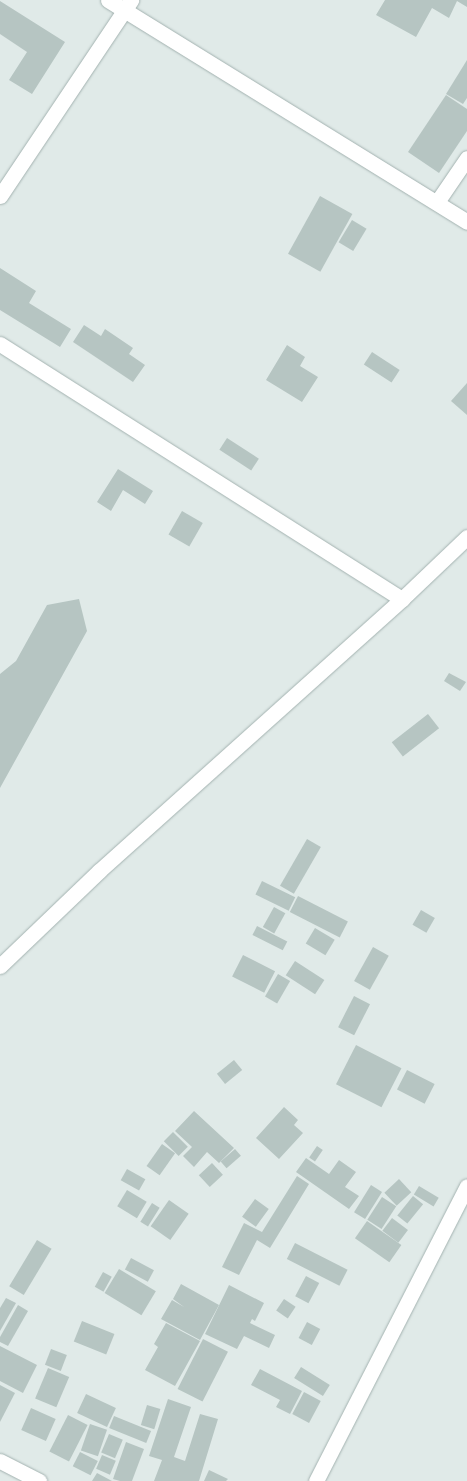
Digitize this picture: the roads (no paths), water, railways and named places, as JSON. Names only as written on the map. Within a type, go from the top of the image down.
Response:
[{"type":"street","points":[[108,0],[127,5],[467,222]]},
{"type":"street","points":[[0,196],[127,5]]},
{"type":"street","points":[[437,202],[467,158]]},
{"type":"street","points":[[0,344],[402,599]]},
{"type":"street","points":[[0,966],[99,870],[402,599],[467,537]]},
{"type":"street","points":[[316,1481],[467,1186]]},
{"type":"street","points":[[0,1461],[39,1481]]}]
